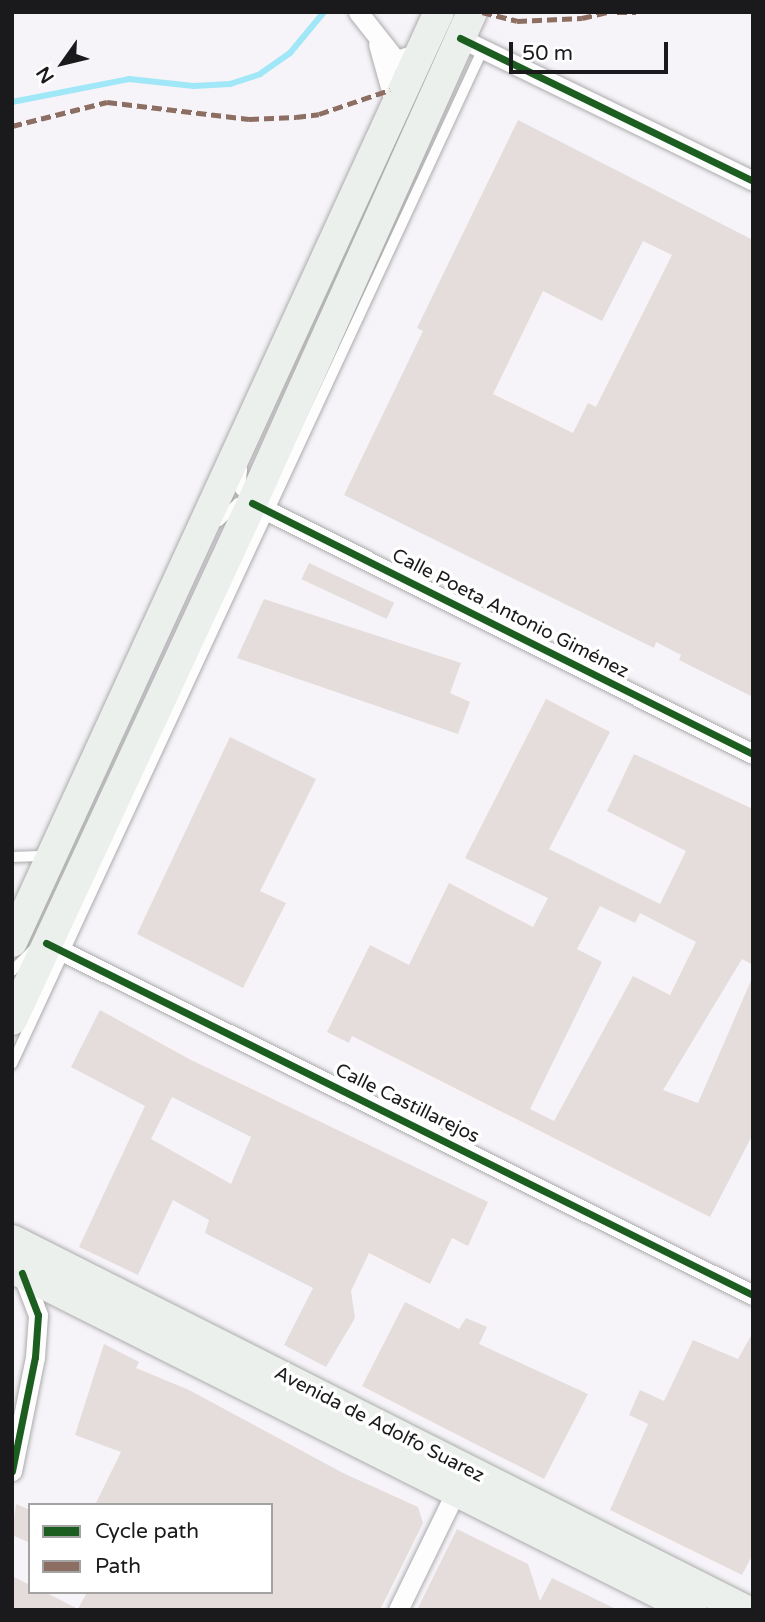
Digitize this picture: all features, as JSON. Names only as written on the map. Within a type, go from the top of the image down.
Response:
[{"type":"main road","points":[[40,938],[58,837],[145,656],[395,105],[451,35]]},
{"type":"main road","points":[[12,1020],[40,938],[261,507],[451,35]]},
{"type":"main road","name":"Avenida de Adolfo Suarez","points":[[12,1240],[745,1610]]},
{"type":"main road","name":"Avenida de Adolfo Suarez","points":[[17,1271],[692,1610]]},
{"type":"street","points":[[358,12],[376,39],[396,60],[451,35],[753,181]]},
{"type":"street","points":[[376,39],[395,105]]},
{"type":"street","name":"Calle Poeta Antonio Giménez","points":[[261,507],[753,754]]},
{"type":"street","name":"Calle Castillarejos","points":[[40,938],[753,1295]]},
{"type":"street","points":[[12,1471],[35,1357],[38,1315],[17,1271]]},
{"type":"street","points":[[398,1610],[456,1491]]},
{"type":"lane","points":[[261,507],[240,489],[244,461],[324,287],[334,240],[360,206],[451,35]]},
{"type":"lane","points":[[12,1064],[54,873],[139,689],[145,656],[169,625],[214,528],[238,503],[261,507]]},
{"type":"lane","points":[[12,857],[39,856],[58,837]]},
{"type":"lane","points":[[12,971],[40,938]]},
{"type":"building","points":[[518,120],[753,240],[753,697],[679,660],[681,655],[656,642],[654,648],[344,495],[423,331],[417,328]],"holes":[[[643,241],[672,255],[596,407],[588,403],[573,433],[493,394],[543,291],[602,321]]]},
{"type":"building","points":[[309,563],[394,603],[387,619],[301,579]]},
{"type":"building","points":[[264,599],[461,663],[450,693],[470,702],[458,734],[237,658]]},
{"type":"building","points":[[546,699],[610,732],[549,849],[660,904],[686,851],[607,811],[634,754],[753,809],[753,965],[742,959],[663,1090],[698,1103],[753,976],[753,1134],[710,1217],[352,1036],[349,1043],[327,1032],[370,945],[409,965],[449,883],[533,927],[548,898],[465,858]],"holes":[[[600,906],[635,923],[640,913],[696,942],[670,995],[633,976],[554,1121],[530,1109],[602,962],[577,949]]]},
{"type":"building","points":[[230,737],[316,779],[260,891],[286,903],[243,988],[137,934]]},
{"type":"building","points":[[100,1010],[191,1060],[488,1202],[468,1246],[452,1238],[430,1284],[369,1253],[351,1291],[355,1318],[326,1367],[284,1345],[313,1288],[205,1233],[209,1220],[173,1200],[138,1275],[79,1247],[145,1106],[71,1067]],"holes":[[[172,1097],[251,1137],[231,1184],[151,1139]]]},
{"type":"building","points":[[405,1302],[459,1329],[466,1318],[487,1327],[479,1344],[588,1394],[544,1479],[362,1386]]},
{"type":"building","points":[[753,1332],[753,1554],[742,1575],[610,1510],[648,1424],[629,1415],[640,1390],[664,1401],[693,1340],[738,1359]]},
{"type":"building","points":[[104,1344],[139,1362],[136,1368],[189,1390],[343,1473],[418,1507],[423,1523],[380,1610],[12,1610],[12,1576],[28,1584],[28,1594],[49,1594],[78,1609],[86,1594],[273,1594],[273,1503],[96,1503],[121,1452],[75,1435]]},
{"type":"building","points":[[16,1504],[28,1509],[28,1542],[12,1535]]},
{"type":"building","points":[[457,1529],[528,1564],[540,1601],[552,1578],[618,1610],[417,1610]]},
{"type":"waterway","points":[[12,102],[129,79],[194,86],[230,84],[260,74],[290,53],[324,12]]},
{"type":"marked path","points":[[482,12],[517,21],[582,18],[608,12]]},
{"type":"marked path","points":[[617,12],[636,12]]},
{"type":"marked path","points":[[12,126],[107,102],[249,119],[296,117],[319,114],[390,90]]},
{"type":"cycle path","points":[[460,38],[753,181]]},
{"type":"cycle path","points":[[252,503],[753,754]]},
{"type":"cycle path","points":[[46,943],[753,1295]]},
{"type":"cycle path","points":[[12,1471],[35,1357],[38,1315],[22,1273]]}]
